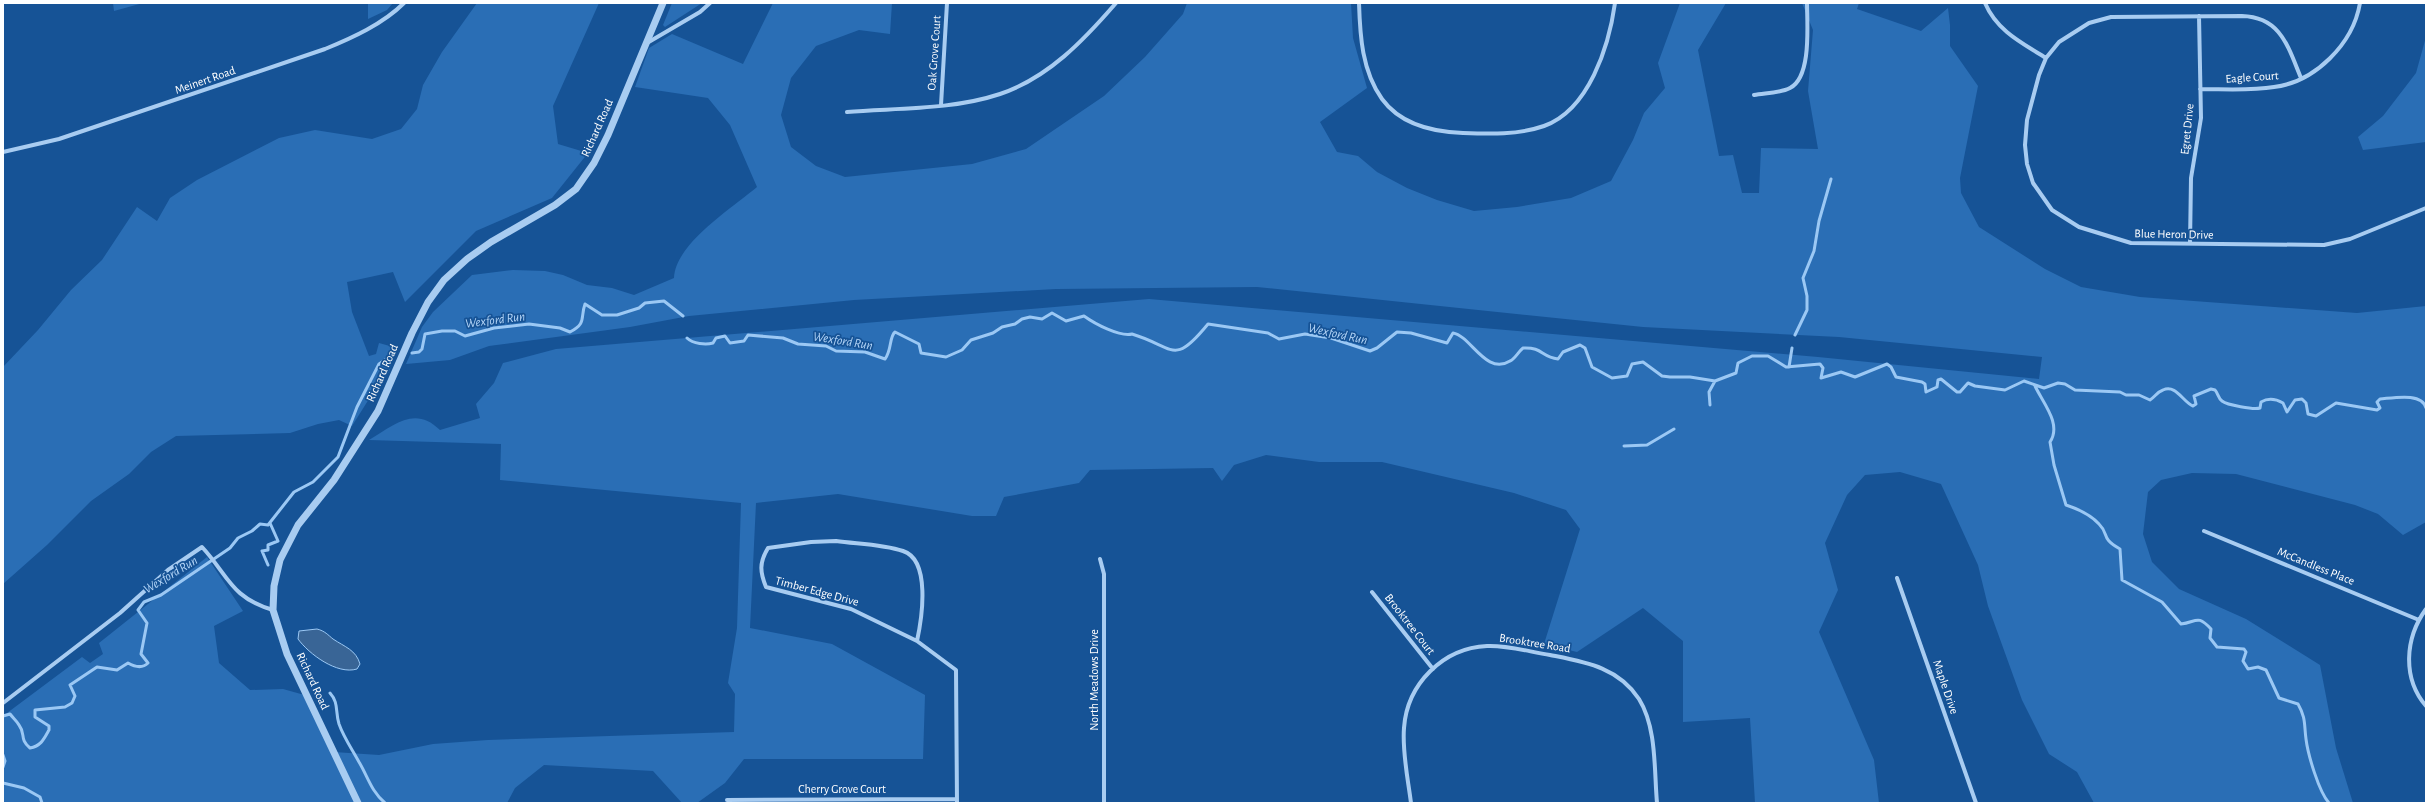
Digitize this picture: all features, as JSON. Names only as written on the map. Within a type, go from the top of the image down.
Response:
[{"type":"street","name":"Richard Road","points":[[358,803],[287,654],[272,610],[274,586],[280,560],[298,525],[334,480],[378,411],[412,333],[428,302],[444,280],[467,259],[491,242],[555,205],[576,189],[594,163],[608,134],[663,3]]},
{"type":"street","points":[[646,43],[700,12],[710,3]]},
{"type":"street","name":"Oak Grove Court","points":[[941,105],[947,3]]},
{"type":"street","name":"Oak Grove Court","points":[[847,112],[941,105],[980,99],[1023,84],[1077,47],[1116,3]]},
{"type":"street","points":[[1359,3],[1361,37],[1367,67],[1375,88],[1394,112],[1406,120],[1437,131],[1491,134],[1518,132],[1545,126],[1560,117],[1578,101],[1596,72],[1615,3]]},
{"type":"street","points":[[1754,95],[1791,88],[1798,81],[1805,61],[1807,3]]},
{"type":"street","points":[[1985,3],[1992,17],[2003,30],[2046,58]]},
{"type":"street","name":"Eagle Court","points":[[2200,89],[2273,88],[2301,78],[2322,65],[2340,47],[2355,22],[2360,3]]},
{"type":"street","name":"Meinert Road","points":[[3,152],[59,139],[324,49],[358,34],[402,4]]},
{"type":"street","name":"Egret Drive","points":[[2190,244],[2191,178],[2199,133],[2199,16]]},
{"type":"street","name":"Blue Heron Drive","points":[[2301,78],[2284,39],[2268,22],[2252,16],[2100,19],[2068,35],[2046,58],[2039,75],[2030,108],[2025,145],[2029,173],[2044,200],[2060,216],[2079,227],[2121,241],[2140,244],[2334,244],[2426,208]]},
{"type":"street","name":"McCandless Place","points":[[2204,531],[2419,620]]},
{"type":"street","name":"Timber Edge Drive","points":[[917,641],[922,594],[921,571],[915,558],[903,551],[836,541],[811,542],[768,548],[761,559],[761,573],[766,587],[851,609],[917,641],[956,670],[957,801]]},
{"type":"street","points":[[3,703],[120,613],[168,570],[202,547],[212,557],[244,598],[255,605],[272,610]]},
{"type":"street","name":"North Meadows Drive","points":[[1100,559],[1104,574],[1104,803]]},
{"type":"street","name":"Maple Drive","points":[[1897,578],[1976,803]]},
{"type":"street","name":"Brooktree Court","points":[[1372,592],[1433,668]]},
{"type":"street","points":[[2426,609],[2419,620],[2410,646],[2410,667],[2414,687],[2426,706]]},
{"type":"street","name":"Brooktree Road","points":[[1410,803],[1404,747],[1406,714],[1415,691],[1433,668],[1459,652],[1488,646],[1583,661],[1611,672],[1634,693],[1645,712],[1652,742],[1657,803]]},
{"type":"street","name":"Cherry Grove Court","points":[[727,800],[957,801]]},
{"type":"shaded area","points":[[113,3],[143,3],[114,11]]},
{"type":"shaded area","points":[[368,3],[393,3],[387,10],[368,19]]},
{"type":"shaded area","points":[[477,3],[599,3],[553,106],[558,144],[588,153],[552,198],[476,231],[405,302],[393,272],[347,282],[352,312],[369,356],[376,354],[379,343],[397,348],[389,372],[374,391],[352,426],[339,420],[318,424],[290,433],[176,436],[151,452],[129,474],[91,501],[47,545],[3,584],[3,367],[38,330],[71,290],[102,260],[137,207],[157,221],[170,198],[197,180],[279,138],[315,130],[372,139],[401,129],[417,109],[423,85],[442,52]]},
{"type":"shaded area","points":[[672,3],[702,3],[665,27],[663,25]]},
{"type":"shaded area","points":[[773,3],[892,3],[890,34],[859,30],[816,46],[791,78],[781,115],[791,147],[816,166],[845,177],[972,164],[1026,149],[1104,96],[1145,57],[1183,14],[1187,3],[1351,3],[1353,38],[1367,88],[1320,122],[1337,152],[1358,156],[1377,172],[1407,188],[1437,200],[1474,211],[1517,207],[1571,198],[1611,181],[1633,140],[1644,113],[1665,88],[1658,63],[1680,3],[1726,3],[1698,50],[1719,156],[1733,155],[1742,193],[1759,193],[1761,148],[1818,149],[1808,91],[1813,30],[1802,3],[1859,3],[1857,9],[1921,31],[1948,8],[1950,46],[1978,86],[1960,178],[1961,193],[1979,227],[2045,269],[2081,287],[2140,297],[2357,313],[2426,306],[2426,522],[2403,535],[2378,514],[2355,505],[2236,474],[2192,473],[2161,480],[2148,492],[2143,534],[2152,562],[2179,589],[2246,619],[2320,665],[2336,748],[2353,803],[2094,803],[2077,772],[2049,754],[2022,700],[1988,606],[1978,565],[1941,484],[1900,472],[1865,475],[1847,495],[1825,543],[1838,590],[1819,632],[1874,760],[1879,803],[1755,803],[1750,718],[1683,722],[1683,641],[1643,608],[1577,652],[1544,644],[1580,529],[1566,510],[1514,493],[1382,462],[1319,462],[1266,455],[1234,465],[1222,481],[1213,468],[1090,470],[1079,483],[1004,497],[996,516],[972,516],[838,494],[756,503],[750,628],[832,644],[925,695],[923,759],[744,759],[725,783],[697,803],[682,803],[653,771],[544,765],[515,788],[507,803],[3,803],[3,716],[82,657],[90,663],[103,654],[99,643],[207,557],[243,611],[214,626],[219,663],[250,690],[283,689],[308,696],[334,752],[379,755],[433,744],[488,740],[734,732],[735,694],[728,683],[737,628],[741,503],[500,480],[501,444],[369,440],[404,420],[413,418],[422,419],[431,423],[440,430],[480,418],[476,404],[494,383],[503,363],[556,349],[1149,299],[1818,357],[2039,379],[2042,357],[1839,337],[1643,327],[1257,287],[1056,289],[854,300],[689,316],[630,327],[489,346],[450,360],[406,364],[422,327],[433,312],[472,275],[513,270],[545,271],[563,275],[587,285],[612,288],[634,295],[674,278],[677,265],[684,252],[694,240],[720,216],[757,187],[730,125],[708,98],[635,87],[649,48],[672,34],[743,64]]},
{"type":"shaded area","points":[[2426,37],[2426,142],[2363,150],[2358,137],[2383,116],[2416,73]]},
{"type":"shaded area","points":[[317,629],[324,632],[356,655],[360,664],[357,669],[341,669],[324,662],[309,651],[298,639],[299,631]]},
{"type":"waterway","points":[[1795,335],[1807,310],[1807,296],[1803,278],[1814,251],[1819,221],[1831,179]]},
{"type":"waterway","name":"Wexford Run","points":[[412,353],[419,352],[422,349],[425,334],[442,331],[455,331],[465,336],[494,328],[529,324],[560,328],[570,332],[581,323],[585,304],[602,315],[617,315],[639,308],[645,303],[664,301],[683,316]]},
{"type":"waterway","name":"Wexford Run","points":[[687,338],[700,344],[713,343],[716,338],[725,336],[730,343],[744,341],[748,335],[783,338],[798,344],[826,346],[836,351],[865,352],[885,359],[889,352],[892,337],[895,332],[919,344],[921,353],[946,357],[962,350],[971,340],[993,333],[1002,327],[1015,324],[1022,319],[1030,317],[1042,319],[1052,313],[1066,321],[1084,316],[1094,323],[1114,332],[1121,334],[1132,334],[1173,350],[1187,346],[1208,324],[1268,333],[1279,339],[1305,334],[1331,338],[1370,351],[1377,348],[1397,332],[1411,333],[1447,343],[1453,333],[1460,336],[1486,360],[1501,364],[1512,360],[1523,348],[1535,349],[1552,358],[1558,359],[1563,352],[1580,345],[1585,348],[1592,367],[1612,378],[1627,376],[1632,364],[1643,362],[1662,376],[1690,377],[1715,381],[1736,373],[1738,363],[1752,356],[1768,356],[1786,367],[1820,364],[1823,368],[1821,378],[1841,372],[1855,377],[1887,364],[1891,367],[1896,377],[1922,382],[1925,384],[1926,392],[1937,387],[1938,380],[1941,379],[1957,392],[1960,392],[1968,383],[1975,386],[2005,390],[2024,381],[2044,388],[2058,383],[2065,384],[2075,390],[2120,392],[2126,395],[2139,395],[2150,400],[2161,391],[2172,389],[2193,406],[2196,404],[2194,396],[2211,389],[2215,390],[2221,400],[2225,403],[2247,408],[2260,408],[2261,402],[2272,400],[2283,403],[2287,412],[2295,400],[2302,399],[2306,403],[2308,414],[2316,416],[2336,403],[2377,410],[2380,408],[2377,402],[2380,399],[2399,397],[2419,400],[2426,408]]},
{"type":"waterway","points":[[1789,367],[1792,348]]},
{"type":"waterway","name":"Wexford Run","points":[[3,716],[10,714],[21,728],[27,745],[30,748],[37,746],[42,742],[49,730],[49,726],[35,717],[35,710],[65,707],[72,703],[75,696],[70,685],[97,667],[117,670],[128,663],[138,667],[146,665],[148,663],[141,654],[147,623],[138,610],[144,602],[161,595],[230,548],[238,538],[252,531],[260,524],[268,525],[294,492],[313,482],[338,457],[357,407],[379,364],[394,354]]},
{"type":"waterway","points":[[1710,405],[1709,392],[1715,381]]},
{"type":"waterway","points":[[2035,386],[2053,421],[2054,428],[2050,442],[2054,465],[2066,505],[2092,517],[2102,528],[2107,539],[2120,549],[2122,580],[2162,602],[2181,624],[2197,620],[2200,620],[2206,624],[2211,629],[2210,638],[2217,647],[2244,649],[2246,652],[2243,661],[2248,669],[2258,667],[2266,670],[2279,698],[2298,704],[2304,717],[2307,746],[2312,763],[2321,791],[2329,803]]},
{"type":"waterway","points":[[1624,446],[1647,445],[1674,429]]},
{"type":"waterway","points":[[268,565],[262,551],[268,550],[268,545],[278,541],[270,523]]},
{"type":"waterway","points":[[330,693],[335,700],[339,724],[343,734],[376,794],[385,803]]},
{"type":"waterway","name":"Wexford Run","points":[[3,755],[5,761],[3,767]]},
{"type":"waterway","points":[[3,783],[24,788],[40,797],[42,803]]}]
